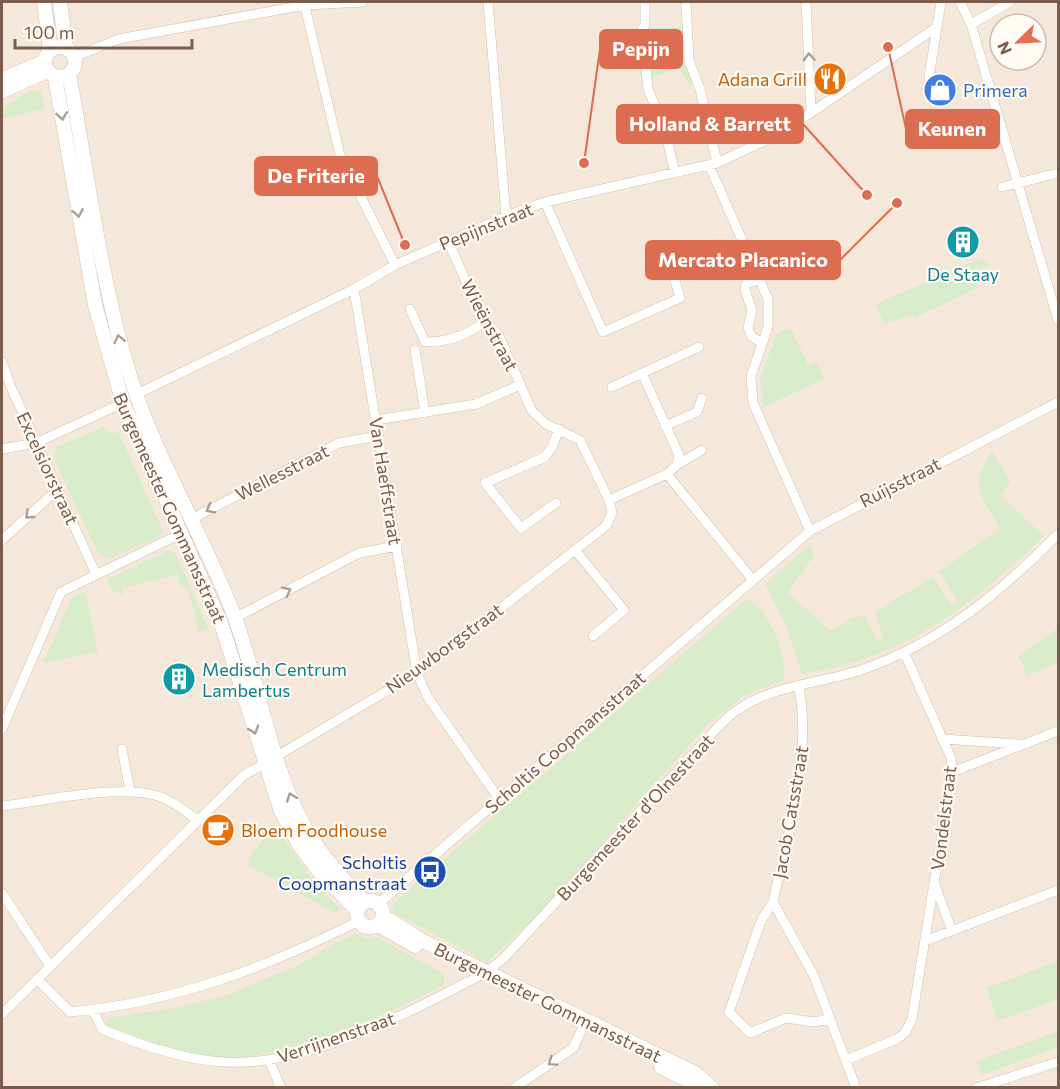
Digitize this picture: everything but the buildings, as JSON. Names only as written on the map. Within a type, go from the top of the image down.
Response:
[{"type":"street","name":"Burgemeester Gommansstraat","points":[[44,2],[53,67],[95,305],[123,403],[223,629],[264,764],[281,811],[298,843],[321,874],[370,913],[582,1029],[689,1081],[696,1088]]},
{"type":"street","points":[[2,79],[53,67],[74,67],[60,2]]},
{"type":"street","points":[[53,67],[57,47],[70,53],[118,39],[304,3],[363,2]]},
{"type":"street","points":[[488,2],[507,216]]},
{"type":"street","points":[[645,2],[645,26],[642,29],[645,74],[664,127],[675,173]]},
{"type":"street","points":[[686,2],[689,61],[700,89],[713,164],[768,299],[768,327],[751,376],[753,403],[810,531]]},
{"type":"street","points":[[806,2],[811,112]]},
{"type":"street","points":[[929,77],[941,2]]},
{"type":"street","points":[[960,2],[971,24],[1059,320]]},
{"type":"street","points":[[971,24],[1010,2]]},
{"type":"street","points":[[304,3],[340,155],[395,265]]},
{"type":"street","name":"Pepijnstraat","points":[[2,449],[36,442],[123,403],[136,394],[354,289],[395,265],[507,216],[545,202],[713,164],[781,133],[937,27]]},
{"type":"street","name":"Burgemeester Gommansstraat","points":[[53,67],[111,302],[136,394],[153,440],[235,618],[294,805],[310,836],[370,913]]},
{"type":"street","points":[[2,91],[53,67]]},
{"type":"street","points":[[1002,187],[1059,173]]},
{"type":"street","points":[[545,202],[603,332],[680,298],[675,280]]},
{"type":"street","name":"Wieënstraat","points":[[448,241],[485,321],[499,336],[520,385],[538,419],[582,443],[609,500]]},
{"type":"street","points":[[760,279],[746,284],[745,290],[752,310],[748,328],[751,336],[762,343]]},
{"type":"street","name":"Van Haeffstraat","points":[[354,289],[417,673],[427,696],[499,799]]},
{"type":"street","points":[[410,309],[426,342],[447,341],[475,329],[485,321]]},
{"type":"street","points":[[612,387],[699,347]]},
{"type":"street","points":[[415,350],[425,413]]},
{"type":"street","name":"Excelsiorstraat","points":[[2,362],[96,574]]},
{"type":"street","points":[[642,373],[679,455],[677,465]]},
{"type":"street","points":[[376,420],[476,404],[520,385]]},
{"type":"street","points":[[665,426],[697,412],[702,398]]},
{"type":"street","name":"Ruijsstraat","points":[[752,579],[810,531],[1059,402]]},
{"type":"street","points":[[556,503],[521,528],[485,483],[544,457],[552,447],[559,429]]},
{"type":"street","name":"Wellesstraat","points":[[192,522],[201,514],[339,443],[378,436]]},
{"type":"street","points":[[609,500],[667,474],[702,450]]},
{"type":"street","points":[[667,474],[752,579]]},
{"type":"street","points":[[2,540],[57,490]]},
{"type":"street","name":"Nieuwborgstraat","points":[[277,756],[417,673],[606,526],[612,513],[609,500]]},
{"type":"street","points":[[2,729],[61,592],[180,534],[192,522]]},
{"type":"street","name":"Burgemeester d'Olnestraat","points":[[482,975],[503,959],[718,727],[739,709],[761,698],[861,670],[939,634],[976,610],[1018,575],[1059,534]]},
{"type":"street","points":[[235,618],[359,553],[397,546]]},
{"type":"street","points":[[575,550],[624,610],[593,636]]},
{"type":"street","name":"Scholtis Coopmansstraat","points":[[93,1010],[169,997],[237,975],[301,950],[370,913],[752,579]]},
{"type":"street","name":"Vondelstraat","points":[[846,1060],[906,1033],[912,1019],[952,772],[951,758],[904,652]]},
{"type":"street","name":"Jacob Catsstraat","points":[[799,687],[804,714],[802,763],[773,902],[761,921],[729,1012],[750,1033],[786,1018],[814,1022],[830,1019]]},
{"type":"street","points":[[952,772],[1059,731]]},
{"type":"street","points":[[943,739],[1025,744]]},
{"type":"street","points":[[122,749],[130,791]]},
{"type":"street","points":[[2,1014],[244,775],[264,764]]},
{"type":"street","points":[[2,806],[130,791],[156,795],[176,804],[198,821]]},
{"type":"street","name":"Vondelstraat","points":[[934,885],[952,931]]},
{"type":"street","points":[[925,941],[1059,890]]},
{"type":"street","points":[[2,893],[50,966]]},
{"type":"street","name":"Jacob Catsstraat","points":[[773,902],[814,976],[856,1088]]},
{"type":"street","name":"Burgemeester Gommansstraat","points":[[482,975],[695,1073],[712,1088]]},
{"type":"street","name":"Verrijnenstraat","points":[[93,1010],[102,1029],[176,1054],[225,1062],[269,1060],[300,1053],[371,1028],[482,975]]},
{"type":"street","points":[[37,979],[70,1012],[93,1010]]},
{"type":"street","points":[[514,1088],[573,1048],[582,1029]]},
{"type":"street","points":[[269,1060],[281,1088]]},
{"type":"street","points":[[976,1088],[1059,1062]]},
{"type":"shaded area","points":[[2,2],[1058,2],[1058,1087],[2,1087]]},
{"type":"green space","points":[[682,27],[685,32],[683,56],[693,82],[689,85],[679,67],[652,78],[645,32],[647,29]]},
{"type":"green space","points":[[33,90],[41,92],[44,109],[2,119],[2,107]]},
{"type":"green space","points":[[981,258],[990,265],[972,273],[977,288],[914,318],[913,315],[884,324],[876,304]]},
{"type":"green space","points":[[787,329],[792,330],[808,365],[817,362],[824,379],[763,407],[760,377],[777,334]]},
{"type":"green space","points":[[104,427],[110,433],[118,432],[163,530],[160,536],[109,559],[98,553],[54,459],[56,447]]},
{"type":"green space","points":[[992,451],[1011,483],[1000,495],[1044,536],[989,586],[935,625],[875,655],[841,666],[802,674],[787,628],[765,584],[810,545],[814,555],[788,593],[831,631],[851,618],[864,615],[877,641],[883,638],[875,612],[933,577],[952,606],[959,603],[939,572],[1000,528],[983,499],[979,482],[980,474]]},
{"type":"green space","points":[[168,551],[175,552],[209,630],[199,632],[188,588],[180,586],[177,575],[122,588],[124,596],[111,590],[107,579]]},
{"type":"green space","points":[[85,592],[98,652],[43,663],[72,597]]},
{"type":"green space","points":[[747,599],[763,612],[776,634],[785,670],[784,680],[743,696],[709,723],[538,915],[487,962],[394,913],[393,903]]},
{"type":"green space","points":[[1058,628],[1058,663],[1027,676],[1019,656]]},
{"type":"green space","points":[[274,824],[314,882],[339,908],[337,914],[249,866],[250,857]]},
{"type":"green space","points":[[356,934],[367,938],[378,938],[444,974],[444,984],[399,1007],[342,1031],[283,1050],[234,1058],[185,1053],[107,1026],[107,1018],[170,1009],[224,996],[301,964],[333,944]]},
{"type":"green space","points":[[1058,961],[1058,999],[998,1021],[986,988]]},
{"type":"green space","points":[[1058,1031],[1058,1047],[982,1075],[977,1061]]},
{"type":"place","name":"Keunen","points":[[888,47]]},
{"type":"place","name":"Adana Grill","points":[[830,79]]},
{"type":"place","name":"Primera","points":[[940,90]]},
{"type":"place","name":"Pepijn","points":[[584,163]]},
{"type":"place","name":"Holland & Barrett","points":[[867,195]]},
{"type":"place","name":"Mercato Placanico","points":[[897,203]]},
{"type":"place","name":"De Staay","points":[[963,242]]},
{"type":"place","name":"De Friterie","points":[[405,245]]},
{"type":"place","name":"Medisch Centrum Lambertus","points":[[179,679]]},
{"type":"place","name":"Bloem Foodhouse","points":[[218,830]]},
{"type":"place","name":"Scholtis Coopmanstraat","points":[[430,872]]}]
